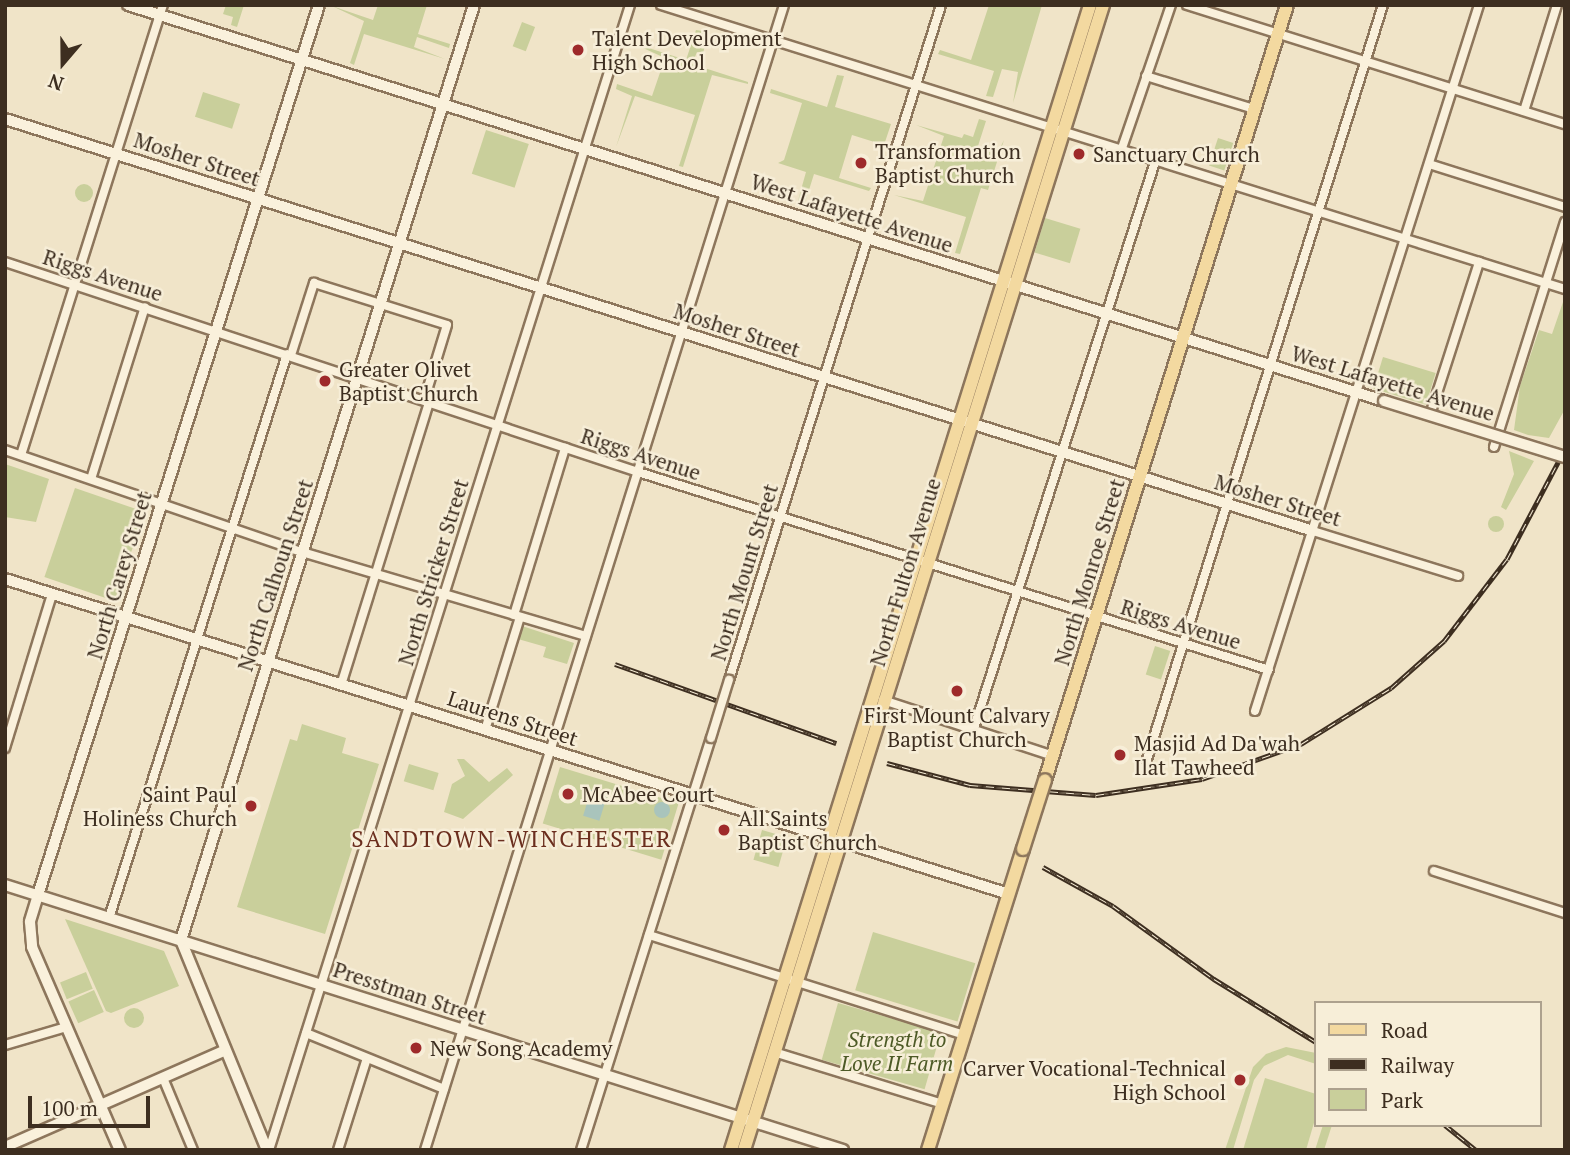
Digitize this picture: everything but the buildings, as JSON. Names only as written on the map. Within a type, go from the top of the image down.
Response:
[{"type":"main road","name":"West Lafayette Avenue","points":[[128,5],[162,10],[302,60],[1565,457]]},
{"type":"main road","name":"North Carey Street","points":[[38,895],[319,5]]},
{"type":"main road","name":"North Fulton Avenue","points":[[1057,131],[1090,5]]},
{"type":"main road","name":"North Fulton Avenue","points":[[744,1150],[747,1119],[1008,283],[1057,131],[1103,5]]},
{"type":"main road","name":"North Monroe Street","points":[[928,1150],[1287,5]]},
{"type":"main road","name":"North Fulton Avenue","points":[[731,1150],[747,1119],[774,1052],[790,980]]},
{"type":"street","name":"North Calhoun Street","points":[[181,940],[474,5]]},
{"type":"street","name":"North Stricker Street","points":[[268,1150],[630,5]]},
{"type":"street","points":[[661,5],[1565,289]]},
{"type":"street","points":[[425,1150],[785,5]]},
{"type":"street","name":"North Mount Street","points":[[581,1150],[941,5]]},
{"type":"street","points":[[1121,151],[1171,5]]},
{"type":"street","points":[[1187,5],[1565,124]]},
{"type":"street","points":[[1143,769],[1383,5]]},
{"type":"street","points":[[1255,710],[1479,5]]},
{"type":"street","points":[[1524,111],[1557,5]]},
{"type":"street","points":[[21,455],[162,10]]},
{"type":"street","points":[[1146,76],[1254,109]]},
{"type":"street","name":"Mosher Street","points":[[5,119],[1458,576]]},
{"type":"street","points":[[973,731],[1060,452],[1155,162]]},
{"type":"street","points":[[1429,164],[1565,207]]},
{"type":"street","points":[[1493,447],[1565,222]]},
{"type":"street","name":"Riggs Avenue","points":[[5,262],[638,472],[1269,670]]},
{"type":"street","name":"West Lafayette Avenue","points":[[1479,262],[1430,415],[1497,436]]},
{"type":"street","points":[[109,918],[232,528],[314,283],[447,325],[341,685]]},
{"type":"street","points":[[91,480],[145,307]]},
{"type":"street","points":[[485,730],[565,447]]},
{"type":"street","points":[[5,450],[302,552],[586,636]]},
{"type":"street","name":"Laurens Street","points":[[5,579],[1009,894]]},
{"type":"street","points":[[5,748],[52,594]]},
{"type":"street","points":[[878,698],[1053,756]]},
{"type":"street","points":[[1434,871],[1565,913]]},
{"type":"street","name":"Presstman Street","points":[[5,885],[840,1149]]},
{"type":"street","name":"North Carey Street","points":[[38,895],[29,938],[120,1150]]},
{"type":"street","points":[[649,935],[965,1035]]},
{"type":"street","points":[[181,940],[224,1051],[268,1150]]},
{"type":"street","points":[[5,1045],[66,1027]]},
{"type":"street","points":[[306,1033],[444,1089]]},
{"type":"street","points":[[5,1147],[224,1051]]},
{"type":"street","points":[[774,1052],[943,1104]]},
{"type":"street","points":[[338,1150],[367,1058]]},
{"type":"street","points":[[163,1078],[193,1150]]},
{"type":"green space","points":[[226,5],[244,5],[237,27],[231,25],[233,17],[223,14]]},
{"type":"green space","points":[[378,5],[427,5],[418,34],[450,44],[449,48],[417,37],[414,47],[445,59],[364,34],[354,65],[350,63],[364,21],[332,6],[373,20]]},
{"type":"green space","points":[[989,5],[1042,5],[1013,103],[1018,72],[1002,69],[993,97],[986,96],[994,71],[938,54],[940,50],[971,60]]},
{"type":"green space","points":[[522,22],[535,27],[526,51],[513,46]]},
{"type":"green space","points":[[696,30],[709,32],[703,53],[697,52],[692,64],[748,84],[712,75],[683,167],[679,166],[695,115],[635,96],[616,147],[632,96],[616,89],[617,84],[652,96],[665,58],[630,42],[686,60]]},
{"type":"green space","points":[[837,75],[844,76],[835,107],[891,124],[884,145],[852,135],[839,178],[871,188],[869,191],[814,174],[804,206],[797,204],[806,172],[778,163],[784,160],[802,103],[770,93],[771,89],[827,107]]},
{"type":"green space","points":[[203,92],[240,104],[232,129],[195,117]]},
{"type":"green space","points":[[979,119],[986,121],[978,146],[998,152],[1004,140],[988,190],[981,188],[960,254],[955,253],[966,217],[894,195],[923,201],[944,136],[916,125],[962,138],[964,134],[973,137]]},
{"type":"green space","points":[[486,130],[529,144],[515,188],[472,174]]},
{"type":"green space","points":[[1218,138],[1233,143],[1224,171],[1209,166]]},
{"type":"green space","points":[[84,184],[90,187],[93,193],[90,199],[84,202],[78,199],[75,193],[78,187]]},
{"type":"green space","points":[[1045,218],[1080,229],[1070,263],[1034,252]]},
{"type":"green space","points":[[1563,302],[1565,409],[1549,438],[1528,435],[1514,430],[1520,386],[1539,330],[1552,334]]},
{"type":"green space","points":[[1383,357],[1436,373],[1426,405],[1373,389]]},
{"type":"green space","points":[[1509,451],[1534,461],[1506,510],[1501,507],[1514,474]]},
{"type":"green space","points":[[5,464],[49,479],[36,522],[5,517]]},
{"type":"green space","points":[[75,488],[145,512],[114,601],[44,577]]},
{"type":"green space","points":[[1493,516],[1499,516],[1504,524],[1502,530],[1493,532],[1488,527],[1488,521]]},
{"type":"green space","points":[[522,626],[574,643],[567,664],[543,657],[546,647],[518,639]]},
{"type":"green space","points":[[1155,646],[1170,651],[1161,679],[1146,675]]},
{"type":"green space","points":[[302,724],[346,738],[342,753],[379,764],[325,934],[237,907],[290,739],[297,741]]},
{"type":"green space","points":[[457,759],[464,759],[489,782],[507,768],[513,775],[463,819],[444,812],[452,784],[465,776]]},
{"type":"green space","points":[[409,764],[439,773],[433,790],[404,781]]},
{"type":"green space","points":[[560,767],[679,803],[661,860],[543,823]]},
{"type":"green space","points":[[762,830],[787,837],[778,867],[753,860]]},
{"type":"green space","points":[[65,919],[164,951],[179,986],[111,1013],[106,1011]]},
{"type":"green space","points":[[873,932],[975,963],[957,1022],[855,990]]},
{"type":"green space","points":[[86,972],[93,989],[67,999],[60,982]]},
{"type":"green space","points":[[94,990],[104,1012],[78,1023],[68,1001]]},
{"type":"green space","name":"Strength to Love II Farm","points":[[838,1003],[941,1032],[925,1089],[822,1060]]},
{"type":"green space","points":[[134,1008],[141,1011],[144,1018],[141,1025],[134,1028],[127,1025],[124,1018],[127,1011]]},
{"type":"green space","points":[[1286,1047],[1314,1053],[1314,1063],[1288,1055],[1264,1066],[1254,1080],[1233,1150],[1225,1150],[1253,1067],[1266,1054]]},
{"type":"green space","points":[[1265,1078],[1314,1093],[1314,1123],[1306,1150],[1243,1150]]},
{"type":"green space","points":[[1322,1127],[1331,1127],[1324,1150],[1315,1150]]},
{"type":"water","points":[[591,790],[607,795],[599,821],[583,816]]},
{"type":"water","points":[[662,802],[668,804],[668,816],[662,818],[656,816],[654,810],[656,804]]},
{"type":"railway","points":[[887,763],[970,785],[1096,795],[1202,779],[1301,744],[1391,688],[1444,641],[1507,559],[1565,449]]},
{"type":"railway","points":[[615,664],[836,743]]},
{"type":"railway","points":[[1043,867],[1113,906],[1214,979],[1314,1041]]},
{"type":"railway","points":[[1447,1127],[1476,1150]]},
{"type":"place","name":"Talent Development High School","points":[[578,50]]},
{"type":"place","name":"Sanctuary Church","points":[[1079,154]]},
{"type":"place","name":"Transformation Baptist Church","points":[[861,163]]},
{"type":"place","name":"Greater Olivet Baptist Church","points":[[325,381]]},
{"type":"place","name":"First Mount Calvary Baptist Church","points":[[957,691]]},
{"type":"place","name":"Masjid Ad Da'wah Ilat Tawheed","points":[[1120,755]]},
{"type":"place","name":"McAbee Court","points":[[568,794]]},
{"type":"place","name":"Saint Paul Holiness Church","points":[[251,806]]},
{"type":"place","name":"All Saints Baptist Church","points":[[724,830]]},
{"type":"place","name":"New Song Academy","points":[[416,1048]]},
{"type":"place","name":"Carver Vocational-Technical High School","points":[[1240,1080]]},
{"type":"district","name":"SANDTOWN-WINCHESTER","points":[[512,839]]}]
